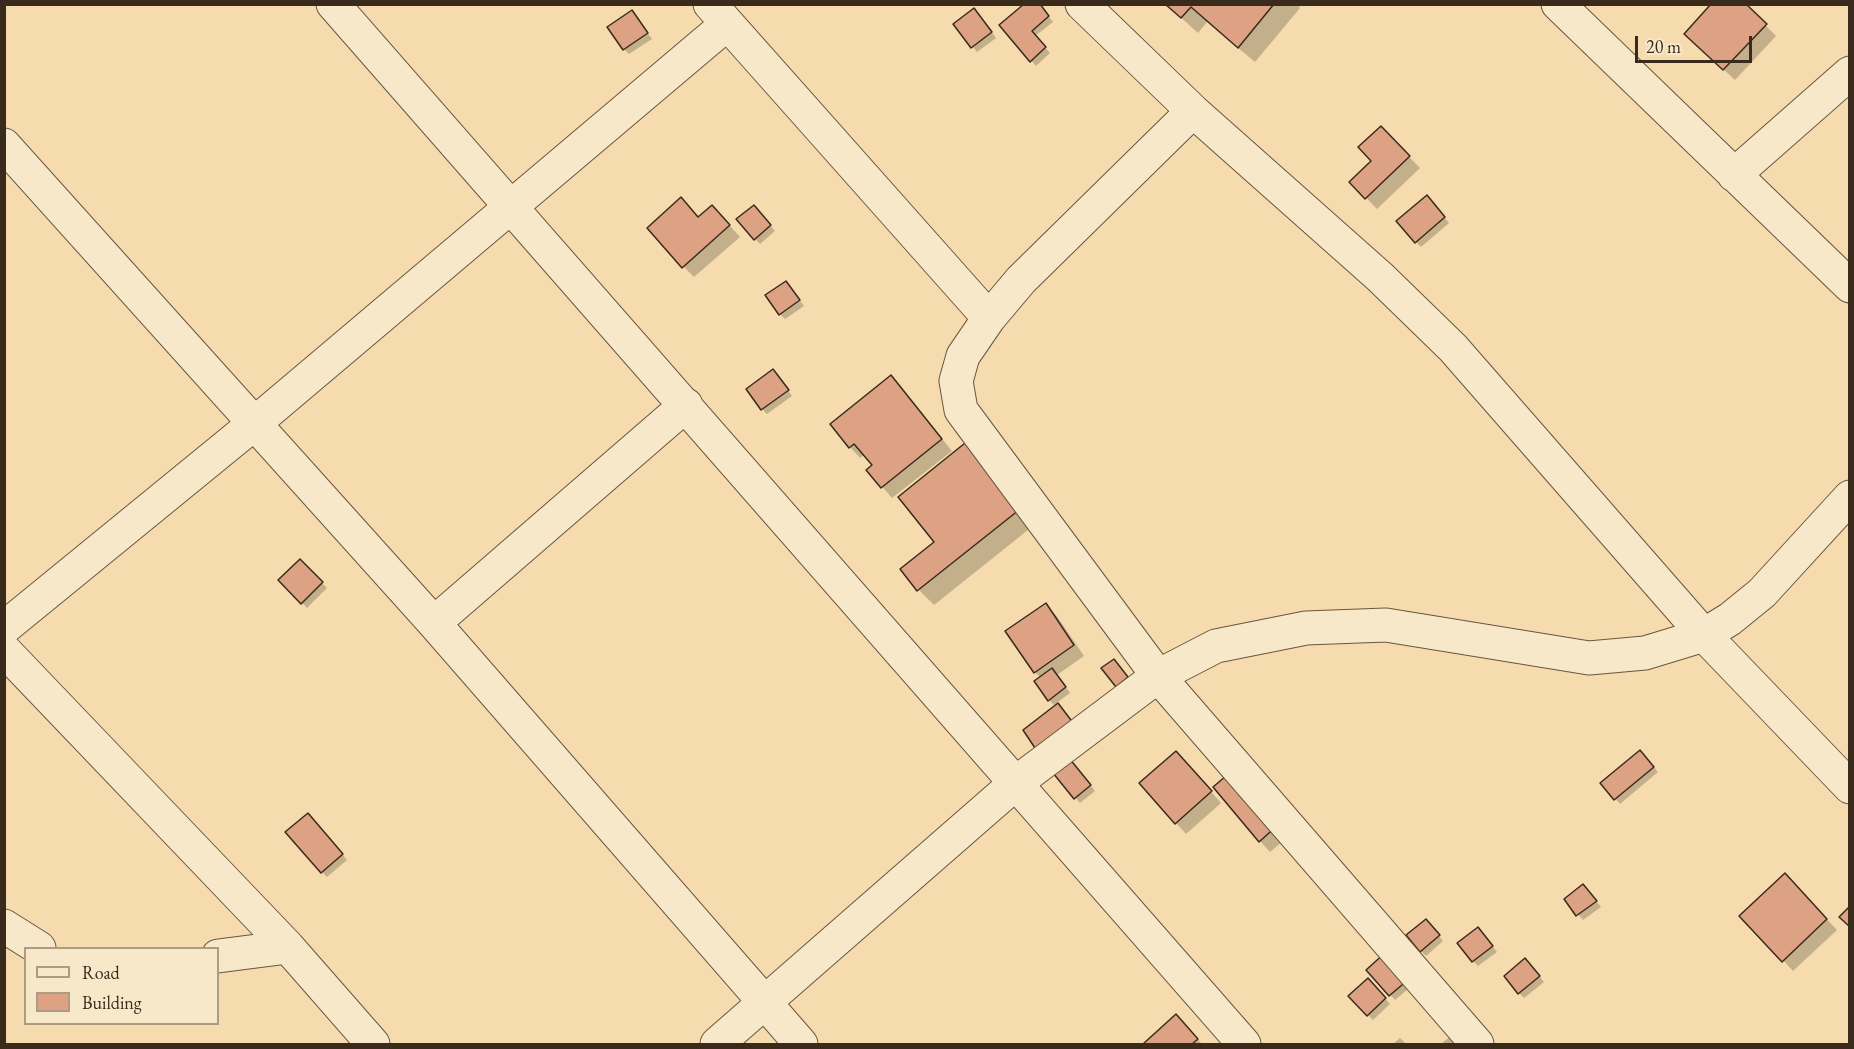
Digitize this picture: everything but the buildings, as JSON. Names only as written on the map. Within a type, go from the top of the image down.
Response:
[{"type":"street","points":[[333,4],[898,650],[1017,782],[1244,1044]]},
{"type":"street","points":[[1082,4],[1193,111],[1380,277],[1453,348],[1704,635],[1850,787]]},
{"type":"street","points":[[1558,4],[1850,286]]},
{"type":"street","points":[[4,628],[255,423],[511,207],[719,14],[988,318]]},
{"type":"street","points":[[1734,176],[1850,73]]},
{"type":"street","points":[[1193,111],[1022,280],[988,318],[963,356],[956,381],[961,410],[1158,676],[1477,1044]]},
{"type":"street","points":[[4,145],[434,623],[801,1044]]},
{"type":"street","points":[[434,623],[686,405]]},
{"type":"street","points":[[717,1044],[1017,782],[1158,676],[1216,646],[1306,628],[1386,625],[1589,658],[1645,653],[1704,635],[1730,619],[1762,593],[1850,497]]},
{"type":"street","points":[[4,650],[288,947],[373,1044]]},
{"type":"street","points":[[4,926],[37,947]]},
{"type":"street","points":[[219,956],[288,947]]}]
